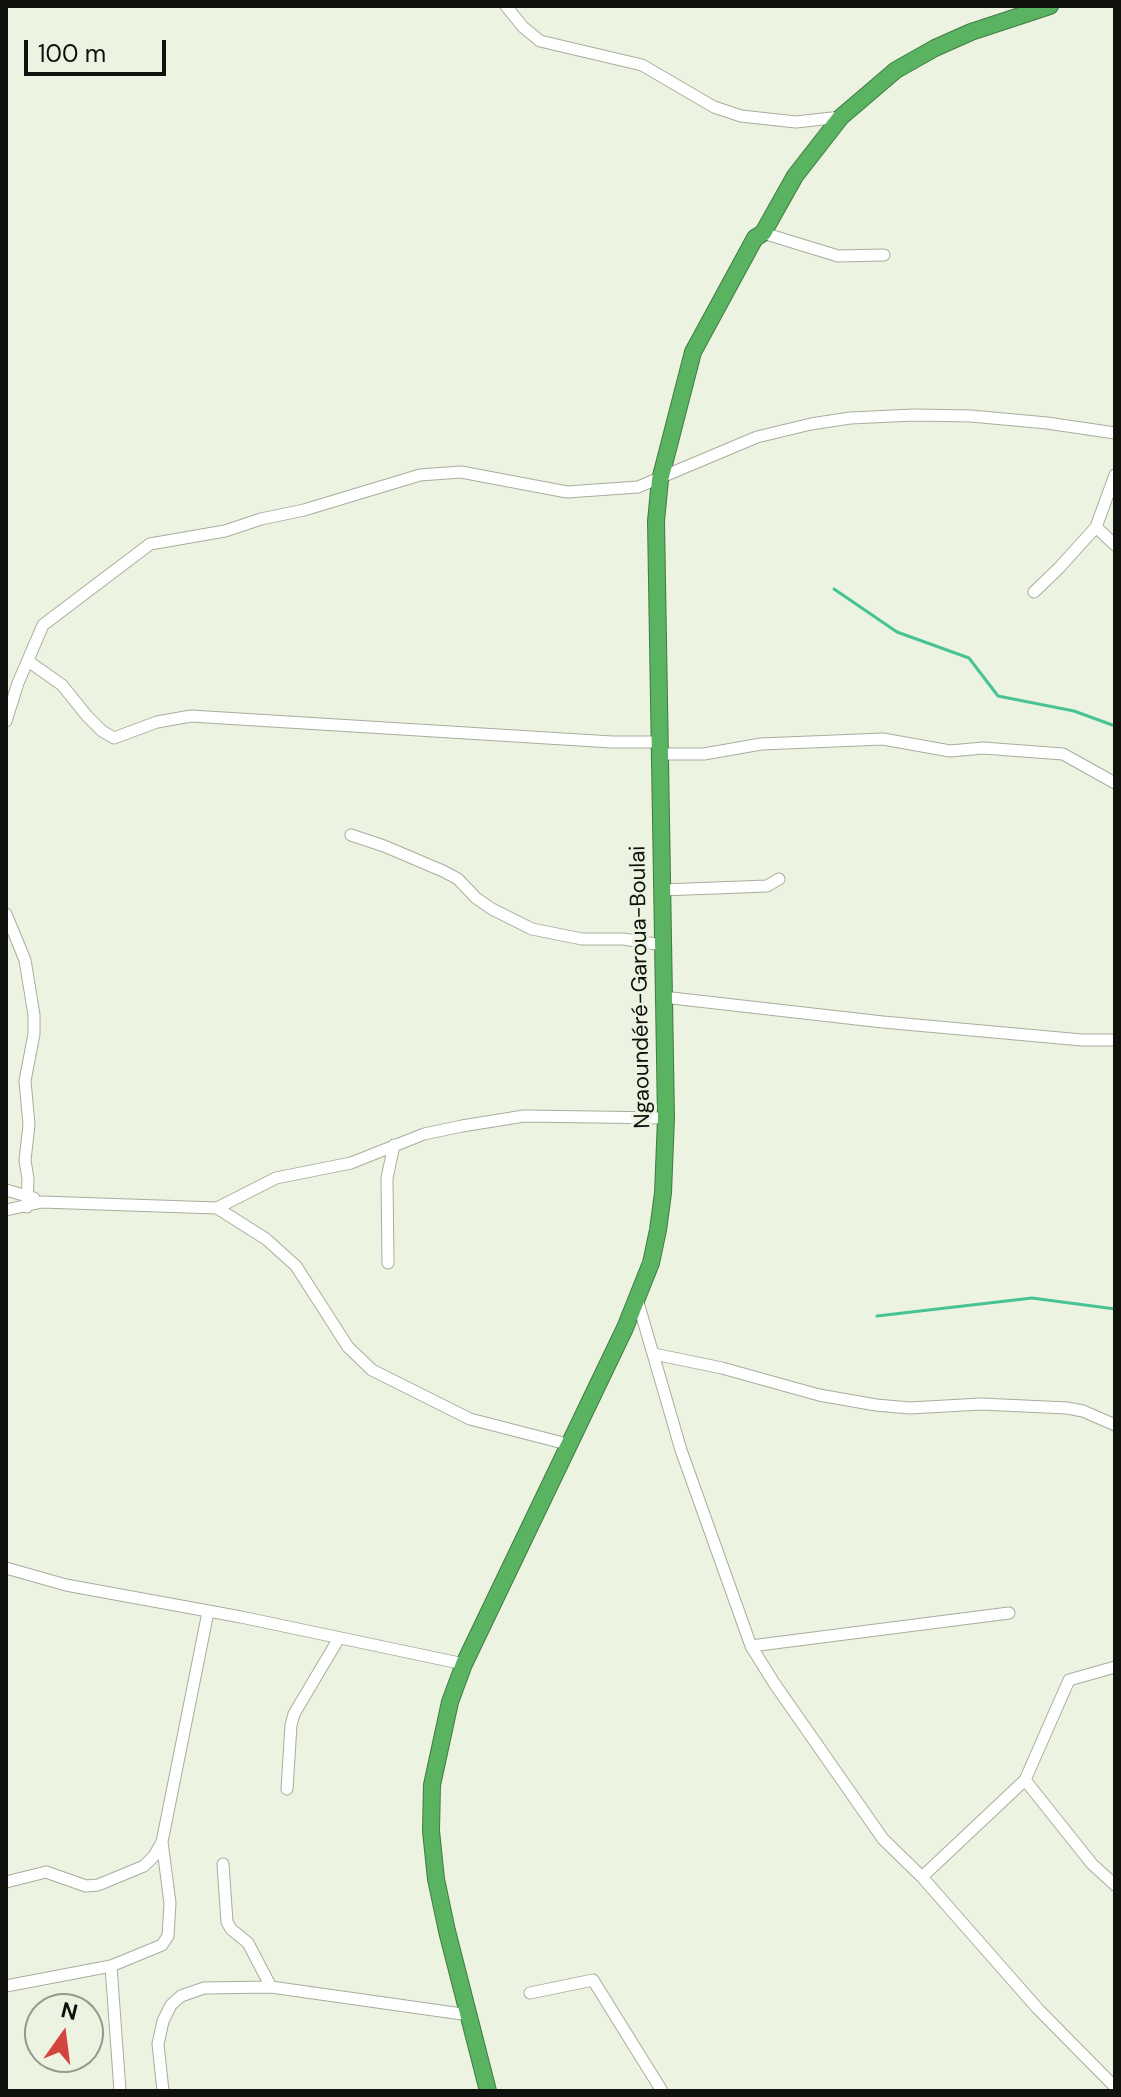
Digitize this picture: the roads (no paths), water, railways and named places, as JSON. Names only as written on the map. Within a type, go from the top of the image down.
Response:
[{"type":"highway","name":"Ngaoundéré-Garoua-Boulai","points":[[488,2091],[436,1879],[431,1831],[432,1785],[450,1702],[464,1664],[571,1445],[637,1299],[651,1263],[658,1230],[666,1118],[655,546],[660,480],[693,352],[755,238],[763,233],[795,176],[841,117],[896,70],[935,48],[971,32],[1050,6]]},
{"type":"street","points":[[506,6],[523,27],[540,41],[642,65],[714,107],[741,116],[805,123],[841,117]]},
{"type":"street","points":[[763,233],[838,256],[884,255]]},
{"type":"street","points":[[6,721],[43,625],[150,544],[225,531],[420,475],[461,472],[567,492],[627,489],[660,480],[757,437],[850,418],[971,416],[1115,433]]},
{"type":"street","points":[[1034,592],[1096,527],[1115,475]]},
{"type":"street","points":[[1096,527],[1115,545]]},
{"type":"street","points":[[28,661],[62,685],[87,716],[114,738],[157,722],[191,716],[612,742],[704,754],[761,744],[883,739],[950,751],[983,748],[1063,754],[1115,783]]},
{"type":"street","points":[[351,835],[443,871],[458,879],[492,909],[532,929],[582,939],[623,939],[663,945]]},
{"type":"street","points":[[662,890],[767,886],[779,879]]},
{"type":"street","points":[[6,914],[25,960],[34,1015],[34,1034],[25,1081],[29,1125],[25,1160],[27,1207]]},
{"type":"street","points":[[663,997],[883,1022],[1082,1040],[1115,1040]]},
{"type":"street","points":[[6,1210],[42,1202],[217,1208],[276,1178],[351,1163],[424,1134],[524,1116],[666,1118]]},
{"type":"street","points":[[388,1263],[387,1178],[394,1145]]},
{"type":"street","points":[[6,1190],[28,1194],[42,1202]]},
{"type":"street","points":[[217,1208],[266,1239],[296,1266],[348,1347],[372,1370],[470,1419],[571,1445]]},
{"type":"street","points":[[637,1299],[681,1450],[751,1646],[883,1839],[922,1877],[1038,2009],[1115,2087]]},
{"type":"street","points":[[654,1354],[722,1368],[819,1395],[876,1405],[937,1408],[981,1404],[1067,1408],[1083,1411],[1115,1425]]},
{"type":"street","points":[[6,1568],[66,1585],[464,1664]]},
{"type":"street","points":[[7,1881],[46,1872],[86,1886],[98,1885],[144,1866],[154,1856],[162,1842],[208,1612]]},
{"type":"street","points":[[751,1646],[1009,1613]]},
{"type":"street","points":[[287,1789],[294,1714],[339,1638]]},
{"type":"street","points":[[922,1877],[1025,1780],[1069,1680],[1115,1667]]},
{"type":"street","points":[[1025,1780],[1092,1864],[1115,1885]]},
{"type":"street","points":[[6,1986],[111,1966],[162,1945],[168,1936],[170,1903],[162,1842]]},
{"type":"street","points":[[223,1864],[227,1922],[257,1956],[271,1987]]},
{"type":"street","points":[[111,1966],[120,2091]]},
{"type":"street","points":[[530,1993],[593,1980],[662,2091]]},
{"type":"street","points":[[163,2091],[158,2044],[163,2021],[171,2005],[181,1996],[204,1988],[271,1987],[469,2015]]},
{"type":"waterway","points":[[834,589],[897,632],[969,658],[998,696],[1074,711],[1115,726]]},
{"type":"waterway","points":[[877,1316],[1032,1298],[1115,1309]]}]
